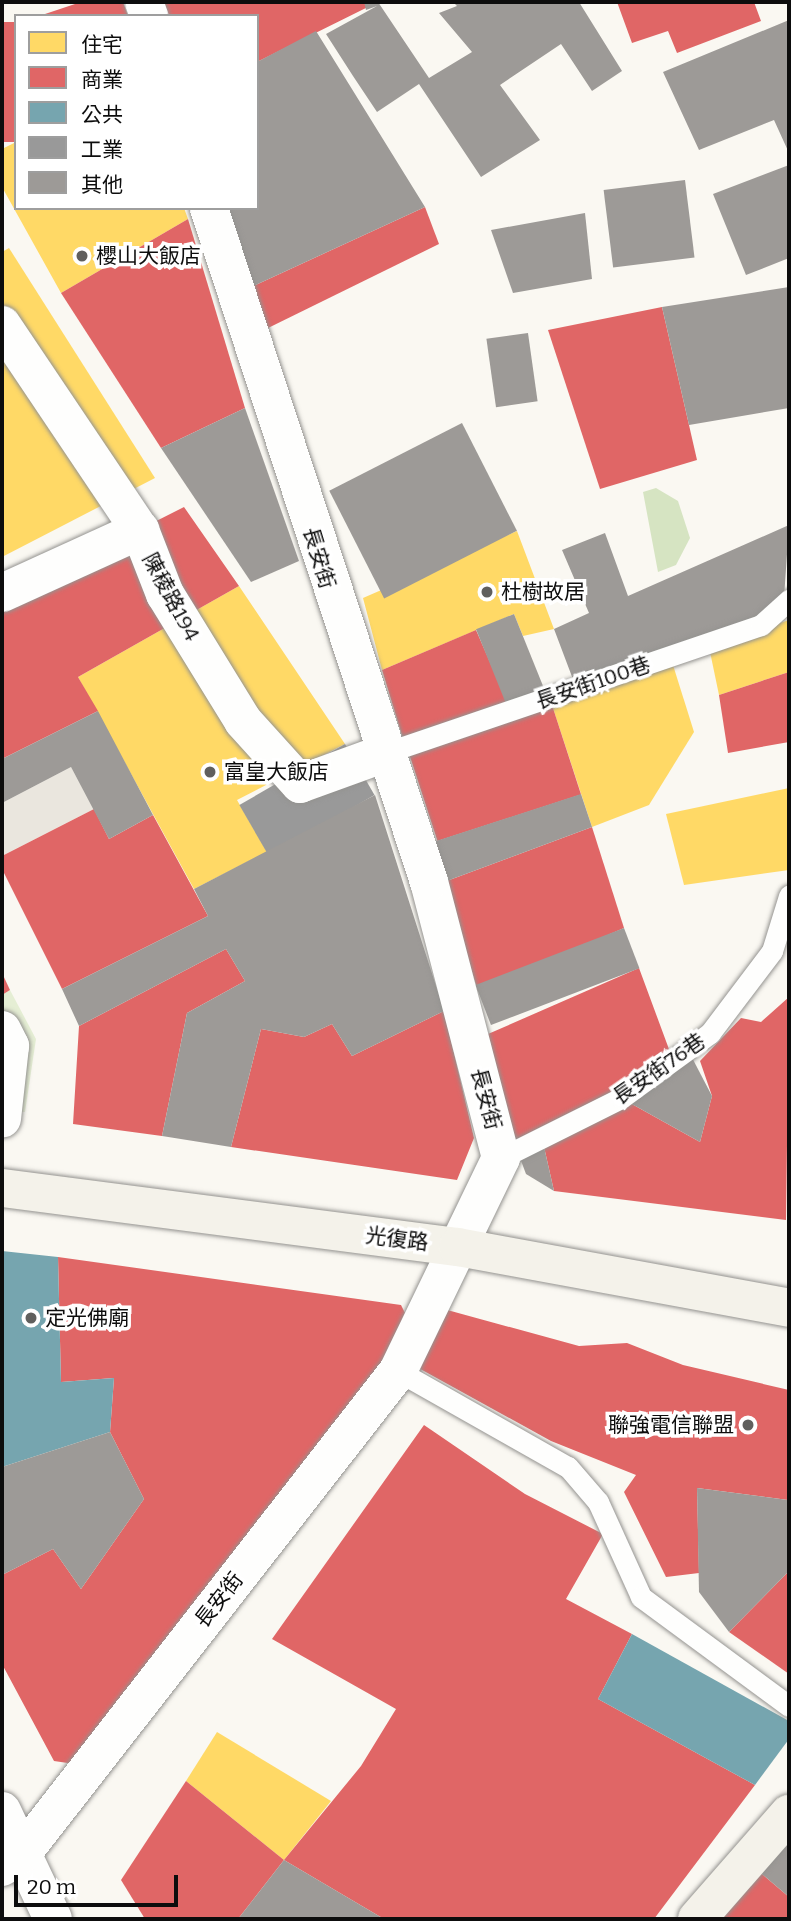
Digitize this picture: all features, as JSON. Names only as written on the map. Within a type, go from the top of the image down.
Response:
[{"type":"street","name":"長安街","points":[[11,1861],[398,1371],[501,1158],[388,752],[335,608],[210,210]]},
{"type":"street","name":"陳稜路194","points":[[2,325],[140,530],[165,594],[243,721],[300,784],[388,752]]},
{"type":"street","points":[[2,593],[140,530]]},
{"type":"street","points":[[2,1030],[10,1046],[2,1119]]},
{"type":"street","name":"光復路","points":[[2,1188],[458,1247],[789,1308]]},
{"type":"street","points":[[2,1811],[11,1861],[53,1919]]},
{"type":"street","points":[[697,1919],[789,1814]]},
{"type":"lane","name":"長安街100巷","points":[[388,752],[761,625],[789,600]]},
{"type":"lane","name":"長安街76巷","points":[[501,1158],[621,1098],[710,1033],[772,951],[789,896]]},
{"type":"lane","points":[[398,1371],[568,1467],[598,1502],[641,1597],[789,1706]]},
{"type":"green space","points":[[656,488],[678,501],[690,538],[676,565],[658,572],[643,492]]},
{"type":"green space","points":[[10,990],[36,1039],[25,1112],[2,1112],[2,995]]},
{"type":"shaded area","points":[[71,767],[94,809],[2,856],[2,803]]},
{"type":"building: 住宅","name":"櫻山大飯店","points":[[14,143],[14,209],[2,187],[2,149]]},
{"type":"building: 住宅","name":"櫻山大飯店","points":[[15,210],[185,210],[188,219],[61,293]]},
{"type":"building: 住宅","points":[[9,248],[155,478],[2,557],[2,252]]},
{"type":"building: 住宅","name":"杜樹故居","points":[[517,531],[554,629],[523,636],[514,614],[382,670],[363,598]]},
{"type":"building: 住宅","name":"富皇大飯店","points":[[239,586],[345,744],[237,800],[267,852],[194,889],[78,677]]},
{"type":"building: 住宅","points":[[789,620],[789,672],[719,695],[709,647]]},
{"type":"building: 住宅","points":[[673,665],[694,732],[649,805],[592,827],[552,705]]},
{"type":"building: 住宅","points":[[789,788],[789,870],[684,885],[666,814]]},
{"type":"building: 住宅","points":[[217,1732],[331,1801],[284,1860],[186,1781]]},
{"type":"building: 商業","points":[[81,2],[123,2],[127,14],[45,14]]},
{"type":"building: 商業","points":[[157,2],[378,2],[259,61],[259,14],[161,14]]},
{"type":"building: 商業","points":[[617,2],[754,2],[761,21],[677,53],[668,31],[632,43]]},
{"type":"building: 商業","points":[[2,22],[14,22],[14,142],[2,142]]},
{"type":"building: 商業","points":[[425,207],[439,244],[264,330],[249,288]]},
{"type":"building: 商業","points":[[188,219],[245,408],[161,448],[61,293]]},
{"type":"building: 商業","points":[[662,307],[697,460],[600,489],[548,330]]},
{"type":"building: 商業","points":[[184,507],[239,586],[78,677],[98,711],[2,759],[2,599]]},
{"type":"building: 商業","points":[[476,630],[509,706],[404,742],[382,670]]},
{"type":"building: 商業","points":[[789,672],[789,742],[728,753],[719,695]]},
{"type":"building: 商業","points":[[552,705],[581,794],[437,841],[408,752]]},
{"type":"building: 商業","points":[[94,809],[109,839],[153,815],[208,916],[62,989],[2,869],[2,856]]},
{"type":"building: 商業","points":[[592,827],[624,928],[478,991],[444,882]]},
{"type":"building: 商業","points":[[226,949],[245,981],[187,1013],[162,1136],[73,1124],[79,1026]]},
{"type":"building: 商業","points":[[639,968],[673,1060],[621,1098],[700,1142],[712,1096],[700,1061],[741,1018],[761,1022],[789,997],[786,1220],[554,1191],[542,1138],[517,1150],[488,1034]]},
{"type":"building: 商業","points":[[2,973],[10,990],[2,995]]},
{"type":"building: 商業","points":[[444,1011],[474,1138],[457,1180],[231,1147],[261,1029],[304,1037],[332,1024],[352,1056]]},
{"type":"building: 商業","points":[[58,1257],[401,1305],[418,1339],[95,1767],[54,1761],[2,1664],[2,1575],[53,1549],[81,1589],[144,1499],[110,1432],[114,1378],[61,1382]]},
{"type":"building: 商業","points":[[440,1308],[579,1346],[627,1343],[683,1365],[789,1390],[788,1500],[697,1488],[699,1573],[666,1577],[624,1492],[636,1475],[551,1441],[413,1365]]},
{"type":"building: 商業","points":[[424,1425],[525,1494],[603,1534],[566,1599],[632,1634],[598,1699],[755,1785],[654,1919],[384,1919],[284,1860],[361,1766],[396,1709],[272,1639]]},
{"type":"building: 商業","points":[[789,1571],[789,1674],[729,1632]]},
{"type":"building: 商業","points":[[186,1781],[284,1860],[238,1919],[145,1919],[121,1880]]},
{"type":"building: 商業","points":[[755,1868],[789,1897],[789,1919],[712,1919]]},
{"type":"building: 公共","name":"定光佛廟","points":[[2,1251],[58,1257],[61,1382],[114,1378],[110,1432],[2,1467]]},
{"type":"building: 公共","points":[[632,1634],[789,1721],[789,1739],[755,1785],[598,1699]]},
{"type":"building: 工業","points":[[345,744],[375,795],[269,856],[239,805]]},
{"type":"building: 其他","points":[[364,2],[378,2],[429,78],[472,52],[439,13],[457,6],[453,2],[579,2],[622,71],[592,91],[561,44],[500,85],[540,140],[481,177],[419,84],[377,112],[326,34],[377,6],[366,10]]},
{"type":"building: 其他","points":[[789,20],[789,153],[774,120],[699,150],[663,72]]},
{"type":"building: 其他","points":[[316,31],[425,207],[249,288],[223,210],[259,210],[259,61]]},
{"type":"building: 其他","points":[[789,165],[789,258],[746,275],[713,194]]},
{"type":"building: 其他","points":[[685,180],[695,257],[613,267],[604,190]]},
{"type":"building: 其他","points":[[585,213],[592,279],[513,293],[491,230]]},
{"type":"building: 其他","points":[[789,287],[789,408],[689,425],[662,307]]},
{"type":"building: 其他","points":[[528,333],[538,401],[496,407],[486,339]]},
{"type":"building: 其他","points":[[245,408],[299,561],[251,582],[161,448]]},
{"type":"building: 其他","points":[[462,423],[517,531],[384,598],[329,491]]},
{"type":"building: 其他","points":[[789,525],[784,598],[747,626],[574,682],[554,629],[589,613],[562,550],[605,533],[628,596]]},
{"type":"building: 其他","points":[[514,614],[545,692],[507,707],[476,629]]},
{"type":"building: 其他","points":[[98,711],[153,815],[109,839],[71,767],[2,803],[2,759]]},
{"type":"building: 其他","points":[[581,794],[592,827],[444,882],[433,842]]},
{"type":"building: 其他","points":[[375,795],[444,1011],[352,1056],[332,1024],[304,1037],[261,1029],[231,1147],[162,1136],[187,1013],[245,981],[226,949],[79,1026],[62,989],[208,916],[194,889]]},
{"type":"building: 其他","points":[[624,928],[639,968],[491,1025],[476,985]]},
{"type":"building: 其他","points":[[688,1050],[712,1096],[700,1142],[621,1098]]},
{"type":"building: 其他","points":[[542,1138],[554,1191],[526,1174],[517,1150]]},
{"type":"building: 其他","points":[[110,1432],[144,1499],[81,1589],[53,1549],[2,1575],[2,1467]]},
{"type":"building: 其他","points":[[697,1488],[788,1500],[789,1571],[729,1632],[699,1592]]},
{"type":"building: 其他","points":[[789,1834],[789,1897],[755,1868]]},
{"type":"building: 其他","points":[[284,1860],[384,1919],[238,1919]]},
{"type":"place","name":"櫻山大飯店","points":[[82,256]]},
{"type":"place","name":"杜樹故居","points":[[487,592]]},
{"type":"place","name":"富皇大飯店","points":[[210,772]]},
{"type":"place","name":"定光佛廟","points":[[31,1318]]},
{"type":"place","name":"聯強電信聯盟","points":[[748,1425]]}]
